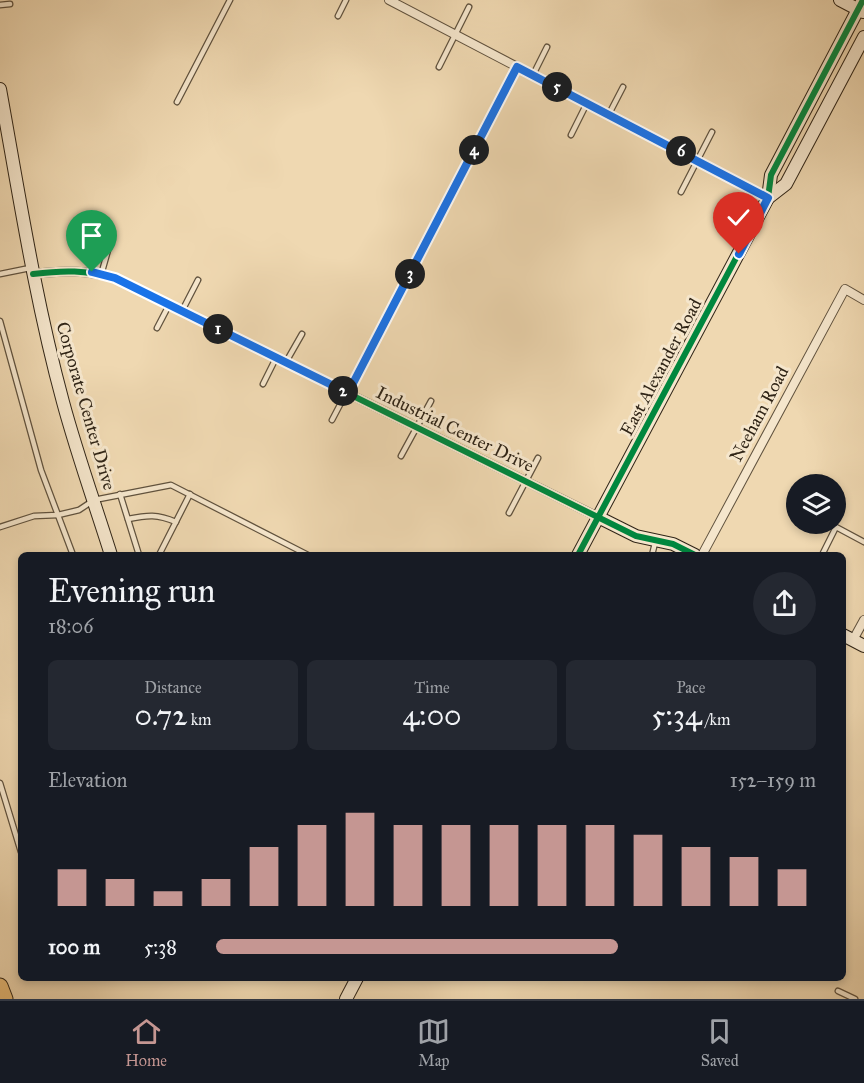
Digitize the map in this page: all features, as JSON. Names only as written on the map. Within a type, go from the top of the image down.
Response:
[{"type":"highway","points":[[0,986],[5,999]]},
{"type":"street","points":[[389,0],[768,198]]},
{"type":"street","points":[[840,0],[862,7]]},
{"type":"street","name":"East Alexander Road","points":[[580,552],[768,198],[771,175],[862,7]]},
{"type":"street","name":"East Alexander Road","points":[[768,198],[786,184],[864,37]]},
{"type":"street","name":"Corporate Center Drive","points":[[0,89],[32,271],[63,402],[110,552]]},
{"type":"street","name":"Industrial Center Drive","points":[[32,271],[68,270],[115,278],[598,517]]},
{"type":"street","name":"Neeham Road","points":[[704,552],[845,290],[864,300]]},
{"type":"street","points":[[598,517],[636,536],[673,544],[689,552]]},
{"type":"street","points":[[853,640],[864,620]]},
{"type":"street","points":[[346,999],[355,981]]},
{"type":"lane","points":[[177,102],[230,0]]},
{"type":"lane","points":[[338,16],[346,0]]},
{"type":"lane","points":[[0,5],[10,4]]},
{"type":"lane","points":[[439,67],[469,7]]},
{"type":"lane","points":[[533,75],[547,47]]},
{"type":"lane","points":[[332,420],[517,67]]},
{"type":"lane","points":[[609,114],[623,87]]},
{"type":"lane","points":[[571,135],[587,103]]},
{"type":"lane","points":[[681,192],[712,132]]},
{"type":"lane","points":[[101,274],[112,236]]},
{"type":"lane","points":[[0,274],[32,271]]},
{"type":"lane","points":[[182,311],[198,280]]},
{"type":"lane","points":[[157,328],[169,305]]},
{"type":"lane","points":[[0,321],[40,470],[72,552]]},
{"type":"lane","points":[[286,362],[302,334]]},
{"type":"lane","points":[[263,384],[276,358]]},
{"type":"lane","points":[[401,456],[431,401]]},
{"type":"lane","points":[[509,513],[538,458]]},
{"type":"lane","points":[[0,527],[34,516],[58,515],[79,510],[94,500],[171,485],[302,552]]},
{"type":"lane","points":[[120,495],[138,552]]},
{"type":"lane","points":[[161,552],[190,495]]},
{"type":"lane","points":[[128,519],[160,515],[176,522]]},
{"type":"lane","points":[[824,552],[836,527],[864,542]]},
{"type":"lane","points":[[653,552],[656,540]]},
{"type":"lane","points":[[0,783],[18,842]]},
{"type":"lane","points":[[838,991],[855,999]]},
{"type":"cycle path","points":[[580,552],[768,198],[771,175],[863,0]]},
{"type":"cycle path","points":[[33,274],[74,271],[115,278],[636,536],[673,544],[689,552]]},
{"type":"route","points":[[92,272],[115,278],[348,393],[517,67],[768,198],[739,254]]}]
